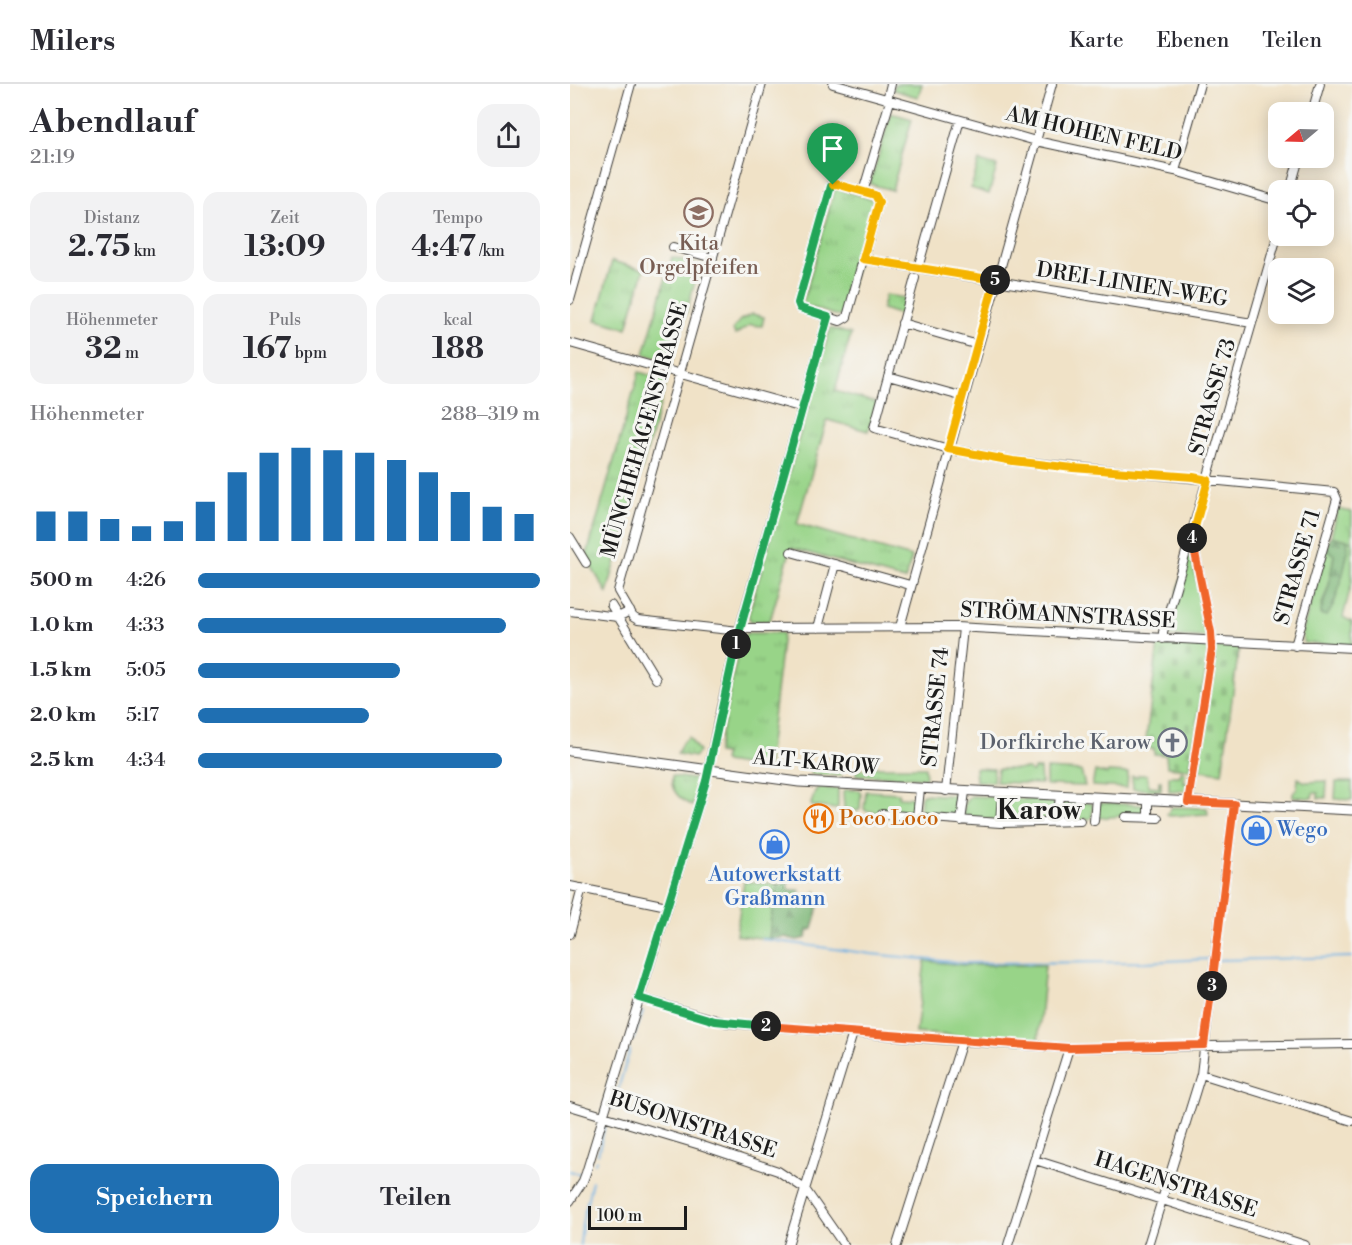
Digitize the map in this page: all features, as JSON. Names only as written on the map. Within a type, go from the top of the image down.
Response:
[{"type":"main road","name":"ALT-KAROW","points":[[570,752],[799,782],[1352,810]]},
{"type":"street","points":[[570,300],[631,84]]},
{"type":"street","name":"MÜNCHEHAGENSTRASSE","points":[[630,611],[618,591],[762,84]]},
{"type":"street","name":"AM HOHEN FELD","points":[[833,84],[1036,141],[1175,171],[1268,198]]},
{"type":"street","points":[[863,192],[889,100],[891,84]]},
{"type":"street","points":[[900,627],[1052,84]]},
{"type":"street","points":[[1175,171],[1200,84]]},
{"type":"street","points":[[1315,102],[1320,84]]},
{"type":"street","points":[[918,268],[960,120]]},
{"type":"street","points":[[836,184],[875,195],[879,202],[863,259],[847,317],[840,321],[800,308],[798,303],[831,186],[836,184]]},
{"type":"street","name":"STRASSE 73","points":[[1162,639],[1274,246]]},
{"type":"street","points":[[673,247],[713,258]]},
{"type":"street","name":"DREI-LINIEN-WEG","points":[[863,259],[1252,323]]},
{"type":"street","points":[[915,278],[874,428],[948,449],[1024,462],[1208,480]]},
{"type":"street","points":[[570,1201],[583,1181],[709,770],[739,631],[828,317]]},
{"type":"street","points":[[902,323],[978,345]]},
{"type":"street","points":[[570,343],[803,408]]},
{"type":"street","points":[[888,376],[964,397]]},
{"type":"street","name":"STRASSE 71","points":[[1208,480],[1334,492],[1337,499],[1294,646]]},
{"type":"street","name":"STRASSE 73","points":[[1188,802],[1212,641],[1191,536]]},
{"type":"street","points":[[570,537],[586,563]]},
{"type":"street","points":[[791,552],[910,585]]},
{"type":"street","points":[[818,628],[835,564]]},
{"type":"street","points":[[611,605],[656,679]]},
{"type":"street","points":[[570,611],[618,617],[630,611]]},
{"type":"street","name":"STRÖMANNSTRASSE","points":[[630,611],[638,620],[739,631],[746,628],[963,628],[1352,648]]},
{"type":"street","name":"STRASSE 74","points":[[946,791],[963,628]]},
{"type":"street","points":[[917,817],[920,789]]},
{"type":"street","points":[[961,821],[965,792]]},
{"type":"street","points":[[1000,823],[1002,793]]},
{"type":"street","points":[[1057,822],[1060,796]]},
{"type":"street","points":[[1094,821],[1096,797]]},
{"type":"street","points":[[1148,800],[1148,818]]},
{"type":"street","points":[[1148,1245],[1201,1074],[1234,804]]},
{"type":"street","points":[[882,814],[1000,823],[1080,821]]},
{"type":"street","points":[[1126,817],[1158,818]]},
{"type":"street","points":[[570,886],[667,906]]},
{"type":"street","points":[[570,934],[582,888]]},
{"type":"street","points":[[639,998],[727,1023],[1069,1048],[1352,1044]]},
{"type":"street","points":[[788,1245],[853,1033]]},
{"type":"street","points":[[897,1245],[962,1041]]},
{"type":"street","points":[[1008,1245],[1069,1048]]},
{"type":"street","points":[[1201,1074],[1352,1121]]},
{"type":"street","name":"BUSONISTRASSE","points":[[570,1106],[778,1171],[805,1189],[844,1245]]},
{"type":"street","name":"HAGENSTRASSE","points":[[1035,1160],[1305,1245]]},
{"type":"green space","points":[[895,84],[922,84],[918,97],[893,90]]},
{"type":"green space","points":[[891,113],[912,119],[892,190],[870,184]]},
{"type":"green space","points":[[979,161],[997,166],[989,194],[971,188]]},
{"type":"green space","points":[[835,188],[875,200],[842,317],[802,305]]},
{"type":"green space","points":[[672,257],[700,265],[672,362],[644,354]]},
{"type":"green space","points":[[612,261],[644,270],[627,328],[596,320]]},
{"type":"green space","points":[[885,295],[906,298],[901,315],[882,309]]},
{"type":"green space","points":[[752,314],[764,317],[762,326],[750,325],[735,335],[733,329],[740,320]]},
{"type":"green space","points":[[830,328],[851,334],[835,391],[877,403],[868,431],[827,420],[797,524],[912,557],[905,580],[791,548],[770,621],[751,621],[748,616]]},
{"type":"green space","points":[[639,372],[667,380],[607,593],[586,558]]},
{"type":"green space","points":[[1338,509],[1352,512],[1352,541],[1331,536]]},
{"type":"green space","points":[[1331,536],[1347,540],[1347,546],[1338,592],[1326,616],[1320,614],[1329,585],[1334,555],[1328,550]]},
{"type":"green space","points":[[1347,540],[1352,541],[1352,582],[1343,617],[1352,622],[1352,646],[1304,643],[1302,633],[1328,543],[1334,555],[1329,585],[1321,607],[1334,603],[1348,552]]},
{"type":"green space","points":[[1190,549],[1208,634],[1206,637],[1169,636],[1166,631]]},
{"type":"green space","points":[[748,633],[783,633],[767,769],[725,762],[723,760],[725,754],[717,753],[737,656],[742,638]]},
{"type":"green space","points":[[1158,644],[1206,647],[1209,650],[1190,769],[1167,767],[1166,755],[1154,754],[1154,749],[1145,748]]},
{"type":"green space","points":[[1239,647],[1222,773],[1195,769],[1215,648]]},
{"type":"green space","points":[[689,737],[699,752],[694,757],[677,754],[682,743]]},
{"type":"green space","points":[[841,766],[841,776],[811,774],[811,767]]},
{"type":"green space","points":[[868,767],[925,767],[926,778],[856,775],[856,770],[868,769]]},
{"type":"green space","points":[[975,768],[994,769],[993,782],[976,781]]},
{"type":"green space","points":[[998,769],[1029,769],[1033,772],[1034,769],[1040,769],[1041,784],[996,782]]},
{"type":"green space","points":[[1046,769],[1081,771],[1085,786],[1046,785]]},
{"type":"green space","points":[[1181,770],[1185,773],[1184,783],[1188,783],[1187,790],[1169,791],[1169,776],[1180,776]]},
{"type":"green space","points":[[1095,771],[1107,774],[1108,772],[1128,773],[1127,788],[1092,786]]},
{"type":"green space","points":[[1147,775],[1149,786],[1159,787],[1159,781],[1161,781],[1161,790],[1133,789],[1132,776],[1137,777]]},
{"type":"green space","points":[[672,776],[700,780],[692,806],[677,794]]},
{"type":"green space","points":[[1298,778],[1305,782],[1327,781],[1326,798],[1318,798],[1318,793],[1313,793],[1312,798],[1293,797],[1297,789]]},
{"type":"green space","points":[[1336,782],[1352,782],[1352,800],[1335,799]]},
{"type":"green space","points":[[818,788],[838,789],[836,809],[812,806],[815,791]]},
{"type":"green space","points":[[859,790],[861,793],[858,811],[844,809],[843,792]]},
{"type":"green space","points":[[866,791],[899,793],[899,797],[917,798],[915,814],[913,816],[866,811],[864,809]]},
{"type":"green space","points":[[923,794],[961,796],[959,817],[920,814]]},
{"type":"green space","points":[[971,796],[997,797],[999,800],[998,819],[963,817],[965,802]]},
{"type":"green space","points":[[1006,798],[1052,800],[1056,804],[1054,818],[1004,821],[1002,818],[1003,800]]},
{"type":"green space","points":[[1065,801],[1090,803],[1093,805],[1092,817],[1062,820],[1060,817]]},
{"type":"green space","points":[[1100,803],[1144,805],[1147,814],[1098,818],[1097,805]]},
{"type":"green space","points":[[1172,807],[1207,808],[1208,814],[1169,816],[1167,814]]},
{"type":"green space","points":[[744,881],[777,885],[769,939],[736,935]]},
{"type":"green space","points":[[788,882],[789,890],[800,890],[799,902],[802,902],[806,895],[812,896],[816,891],[816,903],[819,904],[813,929],[808,931],[806,938],[769,939],[777,885]]},
{"type":"green space","points":[[925,961],[964,965],[1045,965],[1038,1042],[916,1033]]},
{"type":"waterway","points":[[762,939],[871,954],[964,963],[1145,962],[1208,959]]},
{"type":"waterway","points":[[1218,960],[1352,957]]},
{"type":"waterway","points":[[633,1040],[643,1012]]},
{"type":"waterway","points":[[727,1019],[746,1021]]},
{"type":"waterway","points":[[755,1021],[766,1022]]},
{"type":"waterway","points":[[612,1109],[630,1050]]},
{"type":"waterway","points":[[598,1154],[605,1125]]},
{"type":"waterway","points":[[570,1171],[580,1174]]},
{"type":"waterway","points":[[580,1245],[582,1223],[592,1181]]},
{"type":"place","name":"Kita Orgelpfeifen","points":[[699,213]]},
{"type":"place","name":"Dorfkirche Karow","points":[[1172,743]]},
{"type":"place","name":"Poco Loco","points":[[818,819]]},
{"type":"place","name":"Wego","points":[[1256,830]]},
{"type":"place","name":"Autowerkstatt Graßmann","points":[[775,844]]},
{"type":"district","name":"Karow","points":[[1039,811]]},
{"type":"route","points":[[833,185],[875,195],[879,202],[863,259],[997,280],[948,449],[1013,461],[1208,480],[1191,536],[1211,632],[1212,649],[1188,802],[1234,804],[1204,1045],[1069,1048],[739,1025],[715,1021],[639,998],[706,781],[739,631],[828,317],[800,308],[798,303],[833,185]]}]
